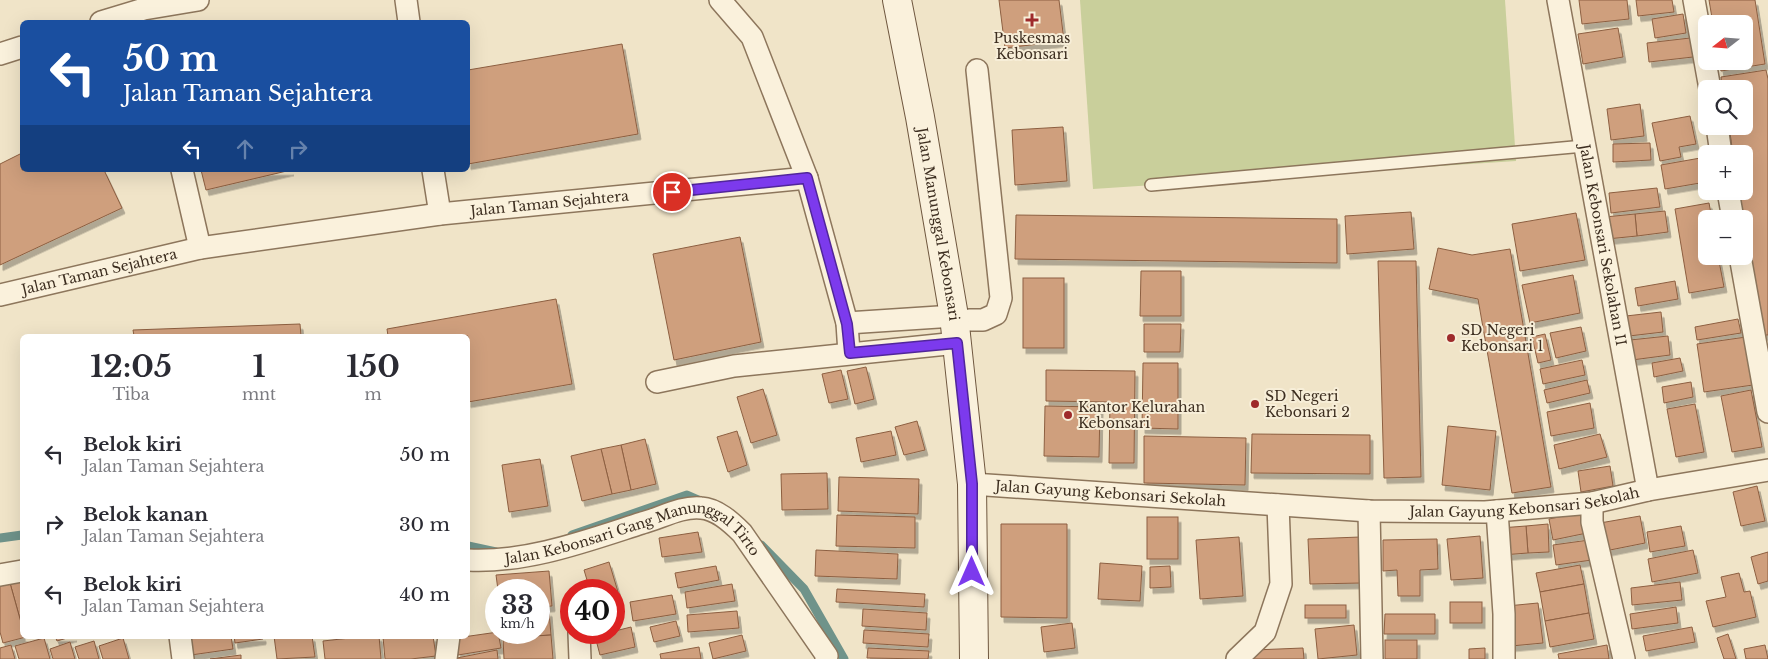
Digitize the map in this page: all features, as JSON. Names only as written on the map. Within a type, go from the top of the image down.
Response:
[{"type":"street","points":[[115,20],[145,16],[198,0]]},
{"type":"street","points":[[406,0],[410,20]]},
{"type":"street","points":[[720,0],[752,37],[807,178],[847,324],[850,353]]},
{"type":"street","name":"Jalan Manunggal Kebonsari","points":[[897,0],[960,332],[972,484],[974,659]]},
{"type":"street","name":"Jalan Kebonsari Sekolahan II","points":[[1558,0],[1648,490]]},
{"type":"street","points":[[1694,0],[1708,80]]},
{"type":"street","points":[[0,54],[20,48]]},
{"type":"street","points":[[656,382],[734,366],[850,353],[960,332],[996,314],[1001,298],[977,70]]},
{"type":"street","points":[[182,172],[200,248]]},
{"type":"street","points":[[433,172],[440,214]]},
{"type":"street","name":"Jalan Taman Sejahtera","points":[[0,295],[200,248],[440,214],[807,178]]},
{"type":"street","points":[[1742,265],[1768,412]]},
{"type":"street","points":[[847,324],[960,332]]},
{"type":"street","name":"Jalan Gayung Kebonsari Sekolah","points":[[972,484],[1369,511],[1496,511],[1592,503],[1648,490],[1768,470]]},
{"type":"street","points":[[1592,503],[1592,522],[1624,659]]},
{"type":"street","points":[[1236,659],[1265,632],[1281,584],[1278,505]]},
{"type":"street","name":"Jalan Kebonsari Gang Manunggal Tirto","points":[[470,560],[491,561],[526,556],[575,544],[681,510],[702,508],[725,517],[742,533],[827,656],[826,659]]},
{"type":"street","points":[[1369,511],[1372,659]]},
{"type":"street","points":[[1496,511],[1504,614],[1504,659]]},
{"type":"street","points":[[0,575],[20,572]]},
{"type":"street","points":[[180,639],[183,659]]},
{"type":"street","points":[[446,659],[449,639]]},
{"type":"street","points":[[579,644],[580,659]]},
{"type":"lane","points":[[1151,185],[1584,146]]},
{"type":"green space","points":[[1080,0],[1505,0],[1516,161],[1093,189]]},
{"type":"building","name":"Puskesmas Kebonsari","points":[[999,0],[1059,0],[1064,41],[1005,48]]},
{"type":"building","points":[[1579,0],[1627,0],[1629,19],[1582,24]]},
{"type":"building","points":[[1636,0],[1672,0],[1674,12],[1638,16]]},
{"type":"building","points":[[1709,0],[1755,0],[1765,64],[1753,66],[1753,15],[1712,15]]},
{"type":"building","points":[[1683,14],[1686,33],[1655,38],[1652,19]]},
{"type":"building","points":[[1618,28],[1623,57],[1583,64],[1578,34]]},
{"type":"building","points":[[1690,38],[1693,57],[1649,62],[1647,43]]},
{"type":"building","points":[[622,44],[638,134],[470,164],[470,70]]},
{"type":"building","points":[[1766,70],[1768,79],[1768,335],[1763,335],[1751,265],[1753,265],[1753,210],[1742,210],[1740,200],[1753,200],[1753,145],[1732,145],[1730,135],[1753,135],[1753,80],[1721,80],[1721,77]]},
{"type":"building","points":[[1640,104],[1644,136],[1611,140],[1607,109]]},
{"type":"building","points":[[1690,116],[1696,144],[1679,147],[1681,157],[1660,161],[1652,123]]},
{"type":"building","points":[[1063,127],[1067,181],[1015,185],[1012,130]]},
{"type":"building","points":[[1650,143],[1651,160],[1613,162],[1613,144]]},
{"type":"building","points":[[20,154],[20,172],[105,172],[122,208],[0,265],[0,164]]},
{"type":"building","points":[[1698,158],[1698,183],[1665,189],[1661,165]]},
{"type":"building","points":[[202,172],[282,172],[206,190]]},
{"type":"building","points":[[1657,188],[1660,207],[1611,213],[1609,193]]},
{"type":"building","points":[[1709,203],[1710,210],[1698,210],[1698,265],[1720,265],[1724,287],[1689,293],[1675,209]]},
{"type":"building","points":[[1665,211],[1668,232],[1637,236],[1635,214]]},
{"type":"building","points":[[1411,212],[1414,249],[1347,254],[1345,216]]},
{"type":"building","points":[[1576,213],[1585,260],[1520,271],[1512,224]]},
{"type":"building","points":[[1635,214],[1637,236],[1607,239],[1605,217]]},
{"type":"building","points":[[1016,215],[1337,219],[1337,263],[1015,259]]},
{"type":"building","points":[[740,237],[761,342],[674,360],[653,254]]},
{"type":"building","points":[[1438,248],[1472,255],[1510,249],[1551,487],[1512,493],[1478,299],[1429,289]]},
{"type":"building","points":[[1378,261],[1416,261],[1421,477],[1384,478]]},
{"type":"building","points":[[1141,271],[1181,271],[1181,316],[1140,316]]},
{"type":"building","points":[[1573,275],[1580,313],[1530,323],[1522,285]]},
{"type":"building","points":[[1023,278],[1064,278],[1064,348],[1023,348]]},
{"type":"building","points":[[1675,281],[1678,299],[1638,306],[1635,288]]},
{"type":"building","points":[[556,299],[572,384],[470,402],[470,334],[388,334],[387,329]]},
{"type":"building","points":[[1661,312],[1663,332],[1629,336],[1626,316]]},
{"type":"building","points":[[1738,319],[1741,333],[1697,340],[1695,327]]},
{"type":"building","points":[[300,324],[301,334],[134,334],[133,330]]},
{"type":"building","points":[[1144,324],[1181,324],[1180,352],[1144,352]]},
{"type":"building","points":[[1581,327],[1586,351],[1556,358],[1550,333]]},
{"type":"building","points":[[1545,334],[1551,360],[1538,363],[1532,337]]},
{"type":"building","points":[[1668,336],[1670,355],[1632,360],[1630,340]]},
{"type":"building","points":[[1746,337],[1753,385],[1704,392],[1697,344]]},
{"type":"building","points":[[1680,358],[1683,371],[1654,377],[1652,363]]},
{"type":"building","points":[[1582,360],[1585,375],[1543,384],[1540,369]]},
{"type":"building","points":[[1143,363],[1178,363],[1178,429],[1142,428]]},
{"type":"building","points":[[866,367],[874,399],[855,404],[847,371]]},
{"type":"building","points":[[841,370],[848,399],[829,403],[822,374]]},
{"type":"building","points":[[1046,370],[1135,371],[1134,463],[1109,463],[1110,402],[1046,401]]},
{"type":"building","points":[[1587,380],[1590,393],[1547,403],[1544,390]]},
{"type":"building","points":[[1691,382],[1693,397],[1664,403],[1662,387]]},
{"type":"building","points":[[763,389],[777,435],[751,443],[737,397]]},
{"type":"building","points":[[1751,390],[1762,447],[1732,452],[1721,396]]},
{"type":"building","points":[[1590,403],[1594,428],[1551,436],[1547,412]]},
{"type":"building","points":[[1695,404],[1704,452],[1676,457],[1667,409]]},
{"type":"building","points":[[1045,406],[1100,407],[1099,457],[1044,456]]},
{"type":"building","points":[[917,421],[925,450],[904,455],[895,427]]},
{"type":"building","points":[[1448,426],[1496,431],[1490,490],[1442,485]]},
{"type":"building","points":[[737,431],[747,465],[728,472],[717,437]]},
{"type":"building","points":[[891,431],[896,455],[861,462],[856,438]]},
{"type":"building","points":[[1252,434],[1370,435],[1370,474],[1251,473]]},
{"type":"building","points":[[1600,434],[1607,457],[1559,469],[1554,445]]},
{"type":"building","points":[[1144,436],[1246,438],[1245,485],[1144,483]]},
{"type":"building","points":[[645,439],[656,484],[631,490],[621,445]]},
{"type":"building","points":[[621,445],[631,490],[612,494],[601,449]]},
{"type":"building","points":[[601,449],[612,494],[582,501],[571,456]]},
{"type":"building","points":[[540,459],[548,506],[509,512],[502,465]]},
{"type":"building","points":[[1610,466],[1613,486],[1581,492],[1578,471]]},
{"type":"building","points":[[827,473],[828,509],[782,510],[781,474]]},
{"type":"building","points":[[839,477],[919,479],[918,514],[838,511]]},
{"type":"building","points":[[1757,486],[1765,521],[1741,526],[1733,492]]},
{"type":"building","points":[[1582,512],[1587,533],[1553,540],[1549,519]]},
{"type":"building","points":[[837,515],[915,517],[915,548],[836,546]]},
{"type":"building","points":[[1640,516],[1645,543],[1605,551],[1600,523]]},
{"type":"building","points":[[1147,517],[1178,517],[1178,559],[1147,559]]},
{"type":"building","points":[[1001,524],[1067,524],[1067,618],[1001,617]]},
{"type":"building","points":[[1548,524],[1549,552],[1528,553],[1526,526]]},
{"type":"building","points":[[1526,526],[1528,553],[1502,555],[1500,528]]},
{"type":"building","points":[[1681,526],[1685,546],[1650,552],[1647,532]]},
{"type":"building","points":[[698,532],[702,552],[662,557],[659,538]]},
{"type":"building","points":[[1480,536],[1483,578],[1451,580],[1447,539]]},
{"type":"building","points":[[1239,537],[1243,596],[1200,599],[1196,540]]},
{"type":"building","points":[[1360,537],[1362,583],[1310,584],[1308,539]]},
{"type":"building","points":[[1437,539],[1438,569],[1420,570],[1420,596],[1398,596],[1397,570],[1383,571],[1383,540]]},
{"type":"building","points":[[1589,540],[1592,560],[1556,565],[1553,545]]},
{"type":"building","points":[[816,550],[898,554],[897,579],[815,576]]},
{"type":"building","points":[[1693,550],[1698,573],[1652,582],[1648,559]]},
{"type":"building","points":[[1768,552],[1768,581],[1758,584],[1751,557]]},
{"type":"building","points":[[609,562],[614,579],[587,579],[584,570]]},
{"type":"building","points":[[1100,563],[1142,566],[1140,601],[1098,599]]},
{"type":"building","points":[[1580,565],[1584,584],[1540,592],[1536,573]]},
{"type":"building","points":[[716,566],[719,580],[678,588],[675,573]]},
{"type":"building","points":[[1170,566],[1171,587],[1150,588],[1150,567]]},
{"type":"building","points":[[549,571],[550,579],[497,579],[496,575]]},
{"type":"building","points":[[1739,573],[1744,592],[1750,591],[1756,617],[1713,627],[1706,601],[1726,597],[1721,577]]},
{"type":"building","points":[[20,580],[20,619],[10,583]]},
{"type":"building","points":[[1680,582],[1682,600],[1632,605],[1631,588]]},
{"type":"building","points":[[10,583],[20,619],[20,639],[3,643],[0,632],[0,585]]},
{"type":"building","points":[[550,583],[552,606],[550,606]]},
{"type":"building","points":[[732,584],[735,601],[687,608],[685,592]]},
{"type":"building","points":[[1584,584],[1589,613],[1545,621],[1540,592]]},
{"type":"building","points":[[837,589],[925,594],[924,607],[836,602]]},
{"type":"building","points":[[672,595],[676,614],[633,621],[630,602]]},
{"type":"building","points":[[1450,602],[1482,602],[1482,623],[1450,623]]},
{"type":"building","points":[[1538,603],[1543,643],[1511,646],[1507,606]]},
{"type":"building","points":[[1305,605],[1346,605],[1346,618],[1305,618]]},
{"type":"building","points":[[1676,607],[1678,623],[1632,629],[1630,614]]},
{"type":"building","points":[[863,609],[927,613],[926,630],[862,626]]},
{"type":"building","points":[[737,611],[739,628],[688,632],[687,615]]},
{"type":"building","points":[[1589,613],[1594,639],[1550,647],[1545,621]]},
{"type":"building","points":[[1385,614],[1435,614],[1435,634],[1384,634]]},
{"type":"building","points":[[676,621],[680,636],[654,642],[650,627]]},
{"type":"building","points":[[1072,623],[1075,648],[1044,652],[1041,627]]},
{"type":"building","points":[[1354,625],[1357,655],[1318,659],[1315,629]]},
{"type":"building","points":[[631,627],[635,647],[600,655],[597,644],[625,644],[625,628]]},
{"type":"building","points":[[1692,627],[1695,642],[1646,651],[1643,636]]},
{"type":"building","points":[[864,630],[929,634],[928,647],[863,643]]},
{"type":"building","points":[[485,634],[485,644],[500,644],[501,648],[458,655],[456,639],[470,639],[470,636]]},
{"type":"building","points":[[1728,634],[1736,659],[1724,659],[1717,638]]},
{"type":"building","points":[[550,635],[553,659],[504,659],[503,644],[550,644]]},
{"type":"building","points":[[742,635],[746,651],[713,659],[709,643]]},
{"type":"building","points":[[44,639],[50,659],[19,659],[15,646]]},
{"type":"building","points":[[123,639],[129,659],[103,659],[99,646]]},
{"type":"building","points":[[188,639],[231,639],[233,649],[191,655]]},
{"type":"building","points":[[234,639],[263,639],[235,643]]},
{"type":"building","points":[[274,639],[312,639],[315,657],[277,659]]},
{"type":"building","points":[[379,639],[381,659],[325,659],[323,641]]},
{"type":"building","points":[[383,639],[433,639],[436,656],[411,659],[385,659]]},
{"type":"building","points":[[1385,640],[1417,640],[1417,659],[1385,659]]},
{"type":"building","points":[[94,641],[99,659],[79,659],[75,647]]},
{"type":"building","points":[[70,642],[75,659],[53,659],[50,649]]},
{"type":"building","points":[[11,645],[15,659],[0,659],[0,648]]},
{"type":"building","points":[[1607,645],[1609,659],[1559,659],[1558,654]]},
{"type":"building","points":[[1765,645],[1768,659],[1746,659],[1744,649]]},
{"type":"building","points":[[699,647],[701,659],[661,659],[660,654]]},
{"type":"building","points":[[868,648],[929,651],[928,659],[867,658]]},
{"type":"building","points":[[1303,648],[1304,659],[1254,659],[1254,650]]},
{"type":"building","points":[[1485,648],[1485,659],[1469,659],[1469,649]]},
{"type":"building","points":[[497,650],[498,659],[452,659]]},
{"type":"building","points":[[241,655],[241,659],[210,659]]},
{"type":"waterway","points":[[572,535],[687,495],[703,502]]},
{"type":"waterway","points":[[0,538],[20,535]]},
{"type":"waterway","points":[[761,545],[804,589],[844,659]]},
{"type":"waterway","points":[[470,546],[496,552]]},
{"type":"place","name":"Puskesmas Kebonsari","points":[[1032,20]]},
{"type":"place","name":"SD Negeri Kebonsari 1","points":[[1451,338]]},
{"type":"place","name":"SD Negeri Kebonsari 2","points":[[1255,404]]},
{"type":"place","name":"Kantor Kelurahan Kebonsari","points":[[1068,415]]},
{"type":"route","points":[[672,192],[807,178],[847,324],[850,353],[957,343],[972,484],[972,572]]}]
